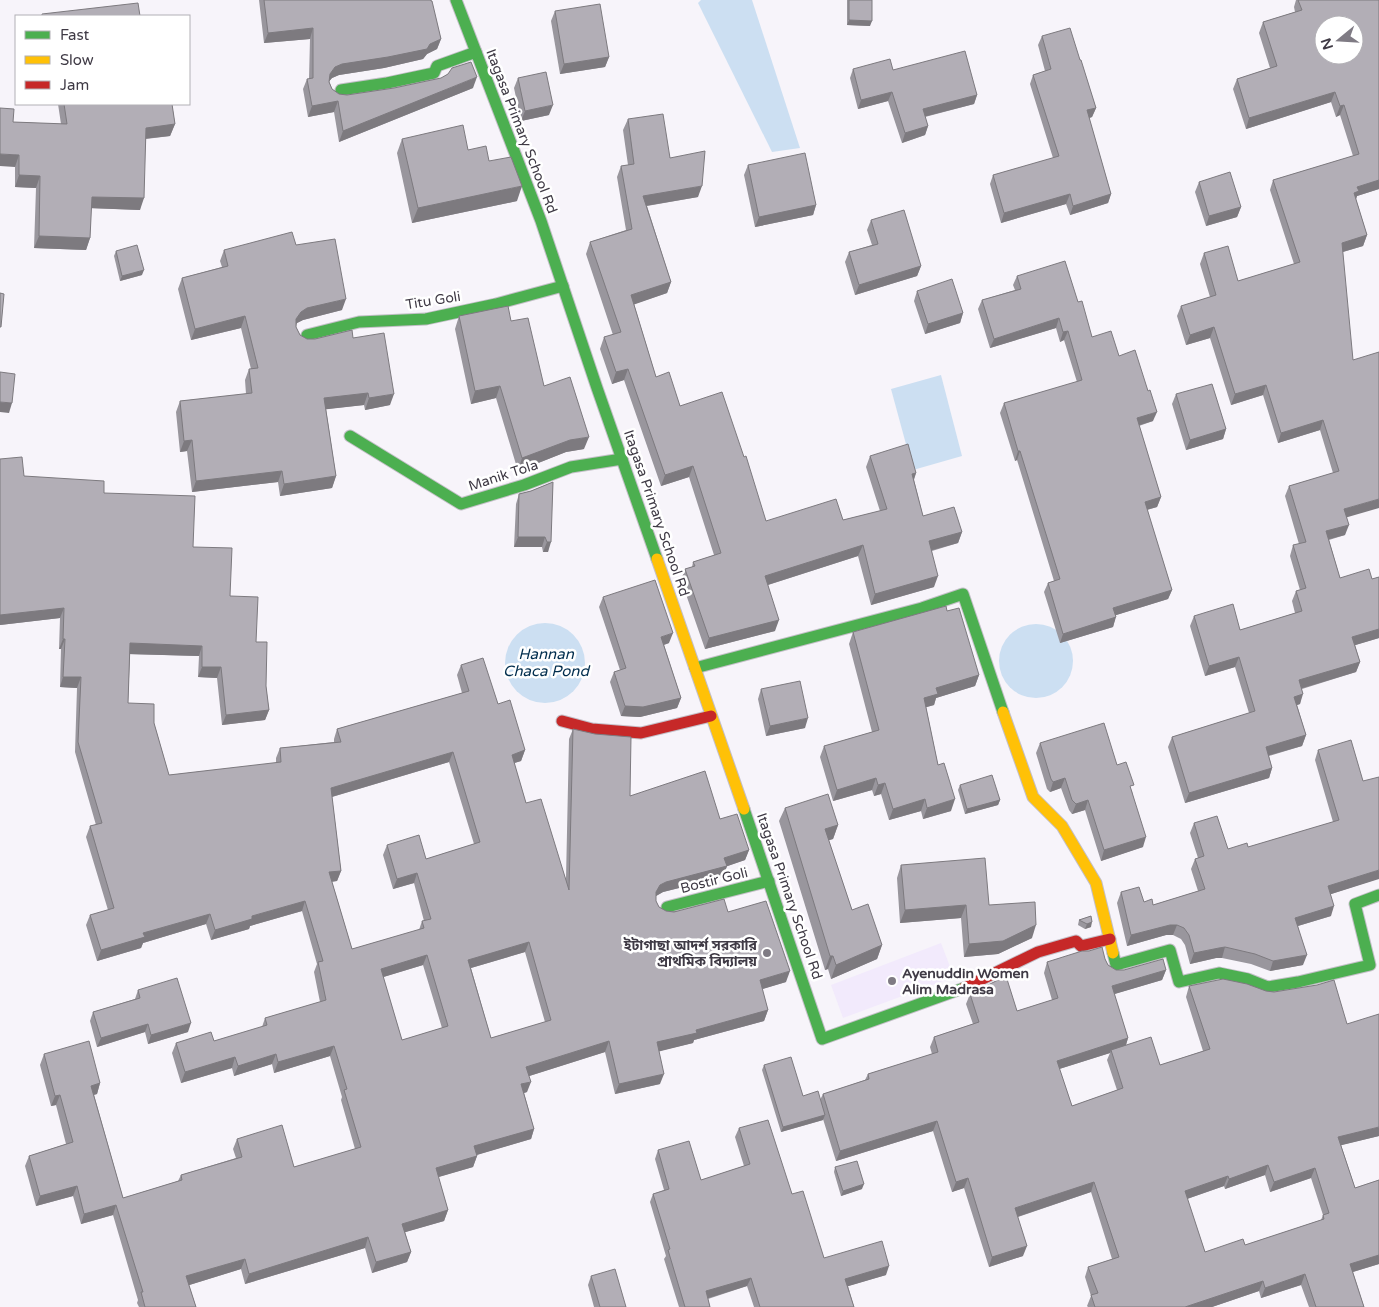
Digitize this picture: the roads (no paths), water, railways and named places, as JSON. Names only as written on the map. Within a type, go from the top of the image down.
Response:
[{"type":"street","name":"Itagasa Primary School Rd","points":[[456,0],[541,221],[822,1039],[961,989],[1038,952],[1076,941],[1081,946],[1110,939]]},
{"type":"street","points":[[341,90],[434,73],[437,66],[476,52]]},
{"type":"street","name":"Titu Goli","points":[[307,335],[359,322],[426,319],[496,304],[563,286]]},
{"type":"street","name":"Manik Tola","points":[[350,436],[461,504],[524,485],[571,467],[622,458]]},
{"type":"street","points":[[695,668],[922,608],[963,594],[1033,797],[1062,826],[1096,883],[1116,965],[1170,950],[1179,982],[1219,973],[1248,979],[1268,987],[1370,965],[1354,904],[1379,895]]},
{"type":"street","points":[[562,721],[592,728],[641,733],[712,716]]},
{"type":"street","name":"Bostir Goli","points":[[667,907],[769,882]]},
{"type":"water","points":[[701,0],[752,0],[800,148],[772,152],[698,3]]},
{"type":"water","points":[[941,375],[962,456],[913,470],[891,389]]},
{"type":"water","name":"Hannan Chaca Pond","points":[[545,623],[560,626],[573,635],[582,648],[585,663],[582,678],[573,691],[560,700],[545,703],[530,700],[517,691],[508,678],[505,663],[508,648],[517,635],[530,626]]},
{"type":"water","points":[[1036,624],[1050,627],[1062,635],[1070,647],[1073,661],[1070,675],[1062,687],[1050,695],[1036,698],[1022,695],[1010,687],[1002,675],[999,661],[1002,647],[1010,635],[1022,627]]},
{"type":"place","name":"ইটাগাছা আদর্শ সরকারি প্রাথমিক বিদ্যালয়","points":[[767,953]]},
{"type":"place","name":"Ayenuddin Women Alim Madrasa","points":[[892,981]]}]
